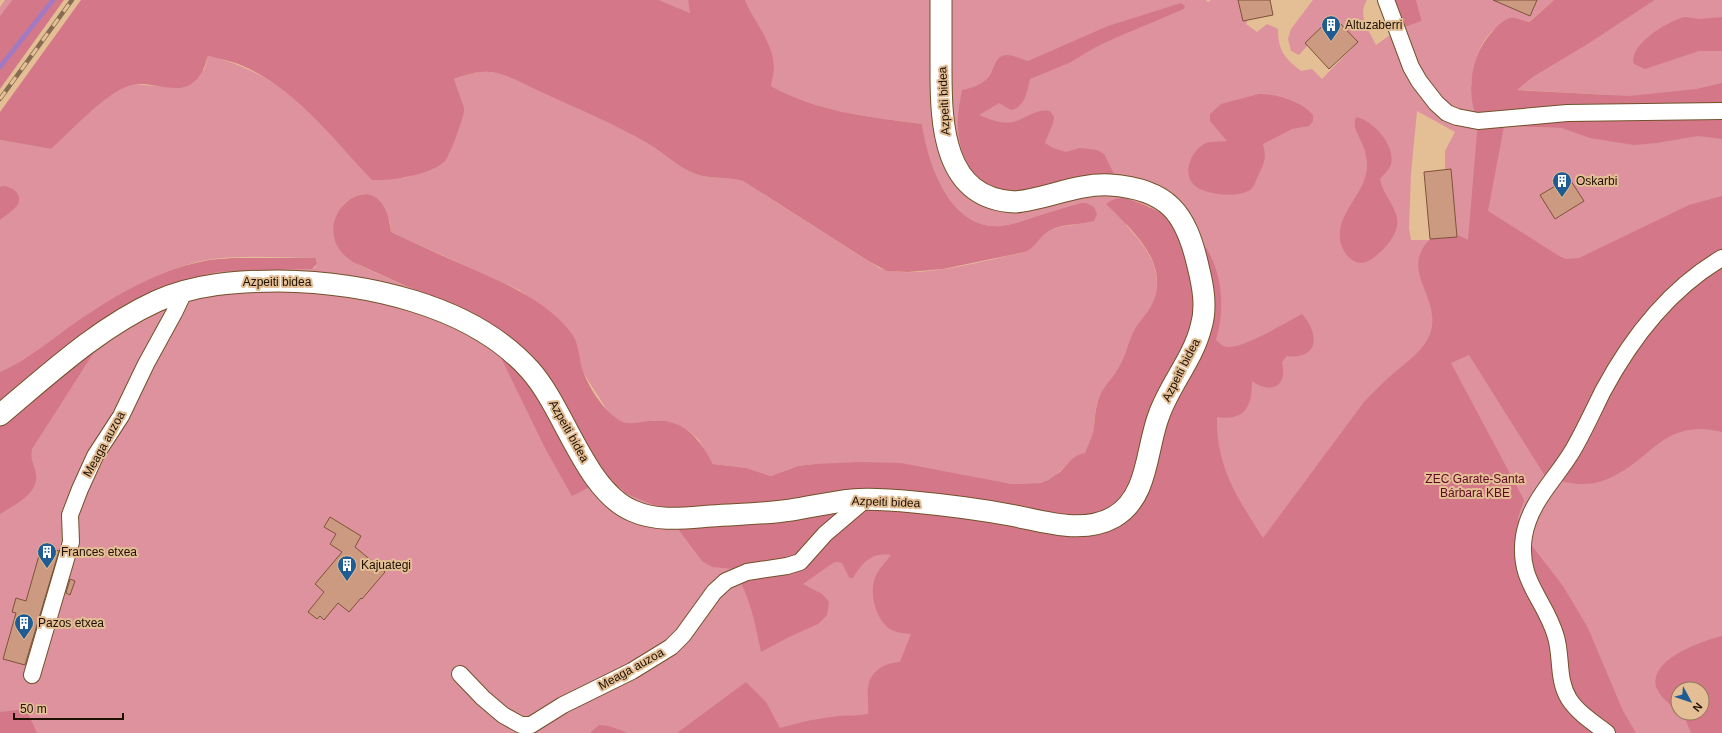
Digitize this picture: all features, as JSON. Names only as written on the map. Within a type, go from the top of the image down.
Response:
[{"type":"main road","name":"Azpeiti bidea","points":[[0,415],[109,328],[158,301],[184,292],[212,285],[245,282],[302,282],[344,285],[395,296],[461,320],[496,340],[515,354],[539,381],[552,400],[588,467],[601,486],[624,507],[642,514],[668,518],[777,512],[866,499],[952,506],[1061,525],[1092,524],[1112,518],[1124,510],[1137,492],[1159,413],[1192,351],[1199,334],[1203,319],[1204,306],[1202,286],[1190,237],[1179,214],[1160,198],[1135,189],[1103,185],[1025,201],[1003,201],[989,197],[972,187],[962,175],[950,155],[943,127],[941,91],[941,0]]},
{"type":"street","points":[[1386,0],[1411,67],[1419,81],[1438,105],[1457,117],[1478,121],[1567,113],[1722,111]]},
{"type":"street","points":[[1607,733],[1576,708],[1568,698],[1563,685],[1557,638],[1550,621],[1534,592],[1525,569],[1523,552],[1527,521],[1543,490],[1573,450],[1616,368],[1640,332],[1661,306],[1685,283],[1705,268],[1722,258]]},
{"type":"street","name":"Meaga auzoa","points":[[32,675],[71,542],[69,520],[72,506],[95,456],[119,420],[146,364],[184,292]]},
{"type":"street","name":"Meaga auzoa","points":[[460,674],[483,698],[503,715],[521,725],[531,725],[563,705],[632,671],[671,646],[683,635],[714,592],[726,581],[746,572],[787,566],[800,562],[825,534],[866,499]]},
{"type":"green space","points":[[5,0],[12,0],[0,16],[0,7]]},
{"type":"green space","points":[[12,0],[64,0],[0,89],[0,16]]},
{"type":"green space","points":[[81,0],[659,0],[690,13],[688,0],[745,0],[763,32],[771,50],[774,68],[771,86],[789,95],[825,108],[863,116],[922,124],[925,140],[936,175],[945,192],[955,206],[968,218],[984,225],[1002,226],[1014,224],[1081,203],[1086,203],[1094,207],[1097,214],[1094,221],[1064,226],[1049,231],[1042,236],[1032,248],[1025,252],[943,269],[908,272],[887,271],[870,262],[743,181],[693,173],[681,167],[653,147],[622,129],[504,75],[490,72],[476,73],[454,79],[464,107],[464,112],[453,146],[445,161],[439,166],[430,170],[400,178],[372,180],[313,116],[280,88],[243,66],[230,61],[208,56],[203,70],[195,81],[187,86],[168,88],[147,84],[137,84],[117,91],[87,115],[51,149],[0,140],[0,112]]},
{"type":"green space","points":[[659,0],[688,0],[691,13],[690,13]]},
{"type":"green space","name":"ZEC Garate-Santa Bárbara KBE","points":[[745,0],[1206,0],[1208,2],[1211,0],[1245,0],[1250,15],[1246,24],[1257,32],[1267,24],[1278,29],[1279,43],[1286,58],[1301,71],[1312,69],[1322,79],[1354,46],[1328,22],[1299,55],[1291,51],[1288,39],[1291,29],[1313,0],[1367,0],[1363,12],[1365,23],[1376,45],[1397,30],[1422,21],[1416,0],[1554,0],[1528,22],[1518,21],[1507,23],[1498,27],[1491,33],[1480,48],[1471,85],[1504,126],[1562,128],[1611,95],[1517,90],[1533,77],[1588,44],[1655,0],[1722,0],[1722,733],[0,733],[0,420],[165,287],[218,272],[312,269],[316,267],[317,261],[316,258],[258,257],[215,259],[201,261],[158,275],[103,304],[35,352],[0,372],[0,220],[14,209],[17,205],[18,198],[10,187],[0,187],[0,140],[51,149],[98,105],[118,90],[127,86],[138,84],[157,85],[204,70],[208,56],[227,61],[244,68],[278,86],[404,178],[434,168],[449,155],[464,112],[464,107],[454,79],[476,73],[490,72],[504,75],[622,129],[653,147],[681,167],[693,173],[743,181],[879,268],[912,272],[931,271],[972,264],[1025,252],[1049,231],[1064,226],[1090,222],[1081,203],[1014,224],[1002,226],[984,225],[968,218],[955,206],[945,192],[936,175],[925,140],[922,124],[863,116],[825,108],[789,95],[771,86],[774,68],[773,59],[771,50],[763,32]],"holes":[[[1417,111],[1455,132],[1445,151],[1445,173],[1430,240],[1411,240],[1409,228],[1411,173]],[[362,194],[370,195],[390,222],[391,232],[519,290],[550,312],[562,323],[577,345],[582,369],[586,377],[609,413],[617,420],[634,424],[656,420],[681,427],[699,440],[713,464],[746,468],[771,476],[798,466],[815,464],[1011,484],[1036,483],[1053,477],[1074,459],[1085,453],[1092,437],[1096,409],[1100,396],[1105,386],[1118,370],[1137,325],[1146,316],[1154,298],[1157,286],[1154,265],[1149,254],[1126,225],[1130,199],[1151,207],[1174,392],[996,525],[627,494],[607,478],[483,321],[361,266],[341,249],[334,239],[336,218],[340,209],[345,203]]]},
{"type":"green space","points":[[1386,0],[1416,0],[1422,21],[1397,30]]},
{"type":"green space","points":[[1554,0],[1655,0],[1588,44],[1533,77],[1517,90],[1629,96],[1696,89],[1722,83],[1722,139],[1698,136],[1657,143],[1634,145],[1590,138],[1562,128],[1504,126],[1488,211],[1566,259],[1579,258],[1689,205],[1722,196],[1722,432],[1702,429],[1685,431],[1671,436],[1635,463],[1605,480],[1590,484],[1575,484],[1560,481],[1545,476],[1469,355],[1451,363],[1524,500],[1518,518],[1519,526],[1529,542],[1563,586],[1588,628],[1623,711],[1636,733],[677,733],[746,682],[766,702],[780,728],[824,718],[868,714],[869,682],[875,673],[883,666],[900,662],[911,634],[897,632],[890,629],[881,619],[875,606],[873,598],[873,584],[876,575],[891,555],[878,555],[868,560],[853,578],[849,577],[842,563],[833,563],[803,584],[822,594],[826,598],[829,602],[827,615],[818,624],[761,652],[748,599],[733,569],[712,567],[702,561],[663,509],[627,494],[607,478],[572,496],[546,450],[483,321],[353,262],[338,247],[333,230],[337,214],[347,202],[360,195],[373,196],[384,208],[391,232],[524,294],[551,312],[562,322],[574,338],[584,375],[591,389],[605,408],[616,418],[627,423],[660,421],[671,422],[680,426],[695,437],[702,445],[713,464],[746,468],[771,476],[798,466],[815,464],[859,462],[901,463],[1011,484],[1023,484],[1040,483],[1048,480],[1060,472],[1072,459],[1085,453],[1092,437],[1096,409],[1100,395],[1118,369],[1133,332],[1150,309],[1153,302],[1157,287],[1156,273],[1152,260],[1136,235],[1106,204],[1118,198],[1131,200],[1155,210],[1181,225],[1207,249],[1216,271],[1221,294],[1221,317],[1216,340],[1221,344],[1227,347],[1243,344],[1302,314],[1312,330],[1314,337],[1311,350],[1298,356],[1287,356],[1282,362],[1283,377],[1276,386],[1266,387],[1252,381],[1252,390],[1245,410],[1234,417],[1217,417],[1220,451],[1224,466],[1237,495],[1263,538],[1364,402],[1387,379],[1415,355],[1427,340],[1430,334],[1432,321],[1431,308],[1419,274],[1418,263],[1421,251],[1430,239],[1460,236],[1468,240],[1478,121],[1474,110],[1471,86],[1475,62],[1486,40],[1500,23],[1510,18],[1529,22]]},
{"type":"green space","points":[[1181,3],[1185,6],[1184,9],[1115,38],[1069,63],[1030,79],[1025,98],[1016,108],[1011,110],[999,103],[979,115],[996,121],[1009,123],[1018,121],[1040,111],[1050,111],[1054,117],[1045,143],[1053,148],[1066,152],[1080,148],[1097,150],[1104,154],[1114,174],[1032,192],[1015,193],[1002,191],[991,187],[973,172],[962,151],[959,139],[958,117],[962,90],[976,86],[988,78],[1000,57],[1009,55],[1028,61],[1108,26]]},
{"type":"green space","points":[[1685,17],[1699,19],[1722,17],[1722,51],[1699,51],[1645,69],[1634,64],[1634,57],[1637,49],[1651,34],[1669,23]]},
{"type":"green space","points":[[1259,94],[1273,95],[1295,102],[1313,115],[1313,121],[1309,126],[1292,129],[1263,144],[1265,157],[1263,164],[1254,186],[1246,192],[1230,195],[1212,193],[1198,188],[1193,184],[1188,173],[1190,161],[1193,156],[1201,146],[1206,143],[1227,141],[1210,121],[1210,114],[1221,104]]},
{"type":"green space","points":[[1356,117],[1363,119],[1376,128],[1387,142],[1390,149],[1392,157],[1391,164],[1380,179],[1384,192],[1394,208],[1397,220],[1396,231],[1385,247],[1371,260],[1361,263],[1352,260],[1348,256],[1340,239],[1340,229],[1343,220],[1358,194],[1366,176],[1367,160],[1364,147],[1356,130]]},
{"type":"green space","points":[[4,186],[11,188],[16,192],[19,202],[11,212],[0,220],[0,187]]},
{"type":"green space","points":[[234,258],[316,258],[317,264],[312,269],[218,272],[165,287],[105,335],[32,449],[32,459],[36,474],[34,487],[30,493],[18,503],[0,514],[0,372],[31,355],[79,320],[137,285],[184,266],[208,260]]},
{"type":"green space","points":[[1722,636],[1722,733],[1691,733],[1686,721],[1710,721],[1710,681],[1670,681],[1670,704],[1657,689],[1656,679],[1660,669],[1667,661],[1690,647]]},
{"type":"green space","points":[[26,709],[37,733],[0,733],[0,712]]},
{"type":"green space","points":[[599,725],[609,726],[628,733],[590,733]]},
{"type":"building","points":[[1238,0],[1270,0],[1273,15],[1243,21]]},
{"type":"building","points":[[1493,0],[1537,0],[1530,16]]},
{"type":"building","name":"Altuzaberri","points":[[1333,16],[1358,42],[1329,69],[1305,43]]},
{"type":"building","points":[[1451,169],[1457,237],[1430,239],[1424,172]]},
{"type":"building","name":"Oskarbi","points":[[1569,178],[1584,201],[1555,219],[1540,195]]},
{"type":"building","points":[[330,517],[361,536],[355,547],[385,572],[349,612],[338,603],[324,620],[320,616],[317,619],[308,612],[324,592],[315,584],[342,552],[330,544],[336,534],[324,527]]},
{"type":"building","points":[[42,545],[59,551],[25,665],[3,659],[16,613],[12,612],[16,598],[26,601]]},
{"type":"building","points":[[70,579],[75,581],[70,595],[66,593]]},
{"type":"waterway","points":[[0,67],[53,0]]},
{"type":"railway","points":[[0,99],[72,0]]},
{"type":"place","name":"Altuzaberri","points":[[1331,42]]},
{"type":"place","name":"Oskarbi","points":[[1562,198]]},
{"type":"place","name":"Frances etxea","points":[[47,569]]},
{"type":"place","name":"Kajuategi","points":[[347,582]]},
{"type":"place","name":"Pazos etxea","points":[[24,640]]}]
